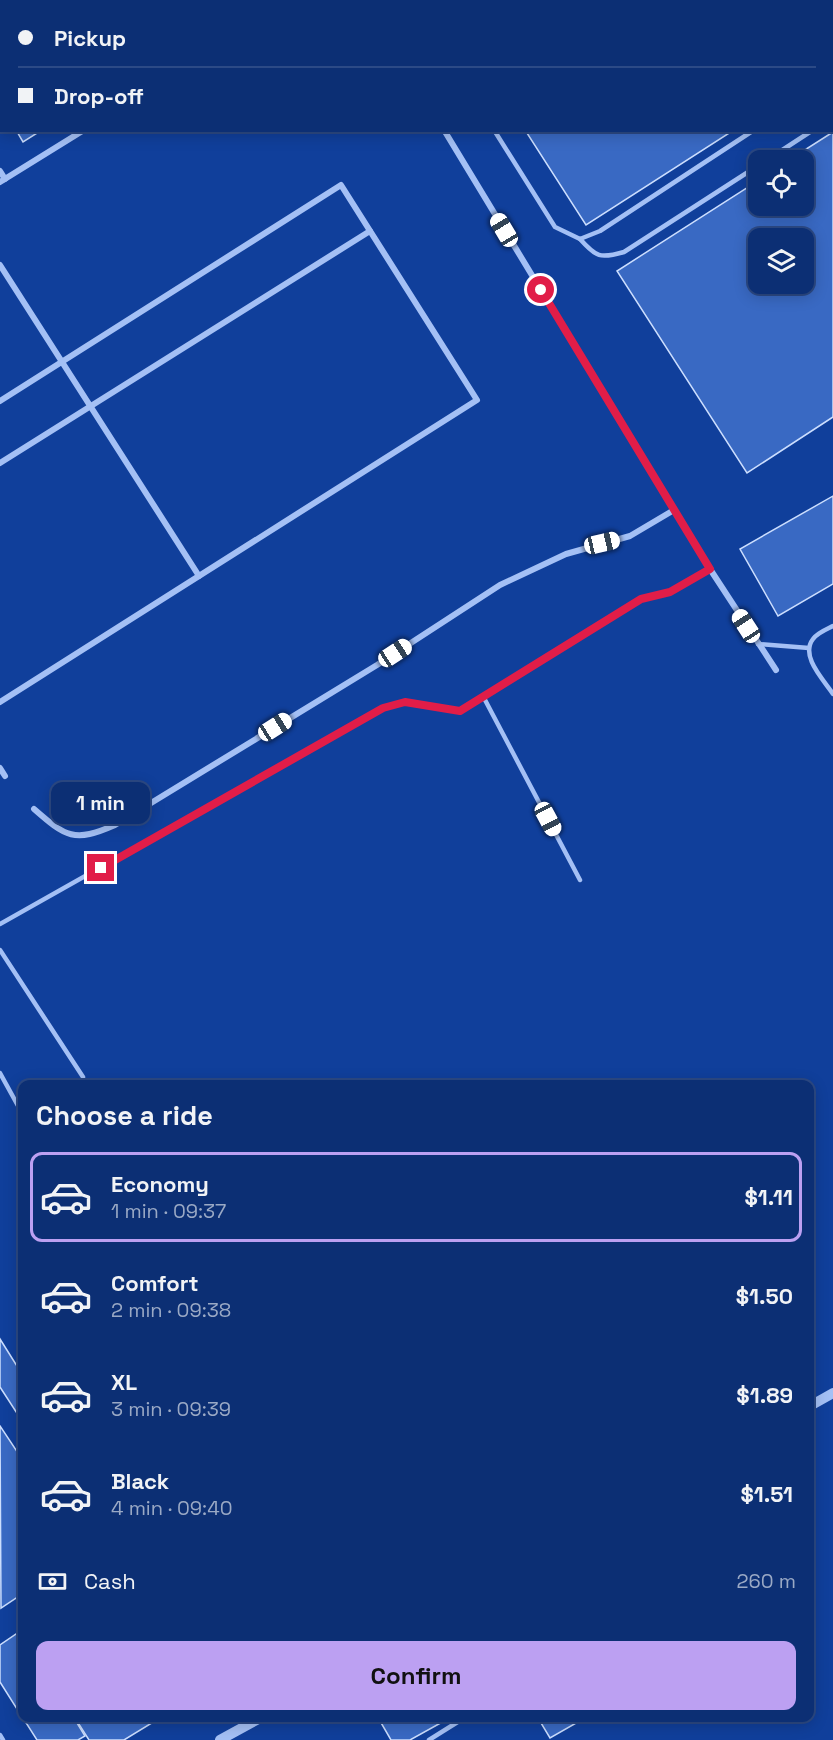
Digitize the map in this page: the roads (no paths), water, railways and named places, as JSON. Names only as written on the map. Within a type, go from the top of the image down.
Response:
[{"type":"street","points":[[0,171],[2,180],[81,132]]},
{"type":"street","points":[[445,132],[710,569],[776,670]]},
{"type":"street","points":[[0,401],[341,185],[477,400],[0,702]]},
{"type":"street","points":[[0,463],[370,231]]},
{"type":"street","points":[[0,265],[199,576]]},
{"type":"street","points":[[34,810],[63,834],[92,835],[115,825],[377,665],[500,585],[566,554],[630,536],[674,510]]},
{"type":"street","points":[[0,768],[5,776]]},
{"type":"street","points":[[814,1404],[833,1393]]},
{"type":"street","points":[[220,1740],[253,1722]]},
{"type":"lane","points":[[495,132],[555,227],[580,239],[593,254],[607,257],[624,252],[748,172]]},
{"type":"lane","points":[[580,239],[600,231],[751,132]]},
{"type":"lane","points":[[782,150],[810,132]]},
{"type":"lane","points":[[0,924],[383,708],[405,702],[460,711],[641,599],[670,592],[710,569]]},
{"type":"lane","points":[[833,626],[813,637],[809,648],[809,657],[833,694]]},
{"type":"lane","points":[[758,644],[809,648]]},
{"type":"lane","points":[[484,698],[580,880]]},
{"type":"lane","points":[[0,950],[83,1077]]},
{"type":"lane","points":[[0,1073],[18,1106]]},
{"type":"lane","points":[[429,1740],[458,1722]]},
{"type":"lane","points":[[0,1735],[3,1740]]}]
